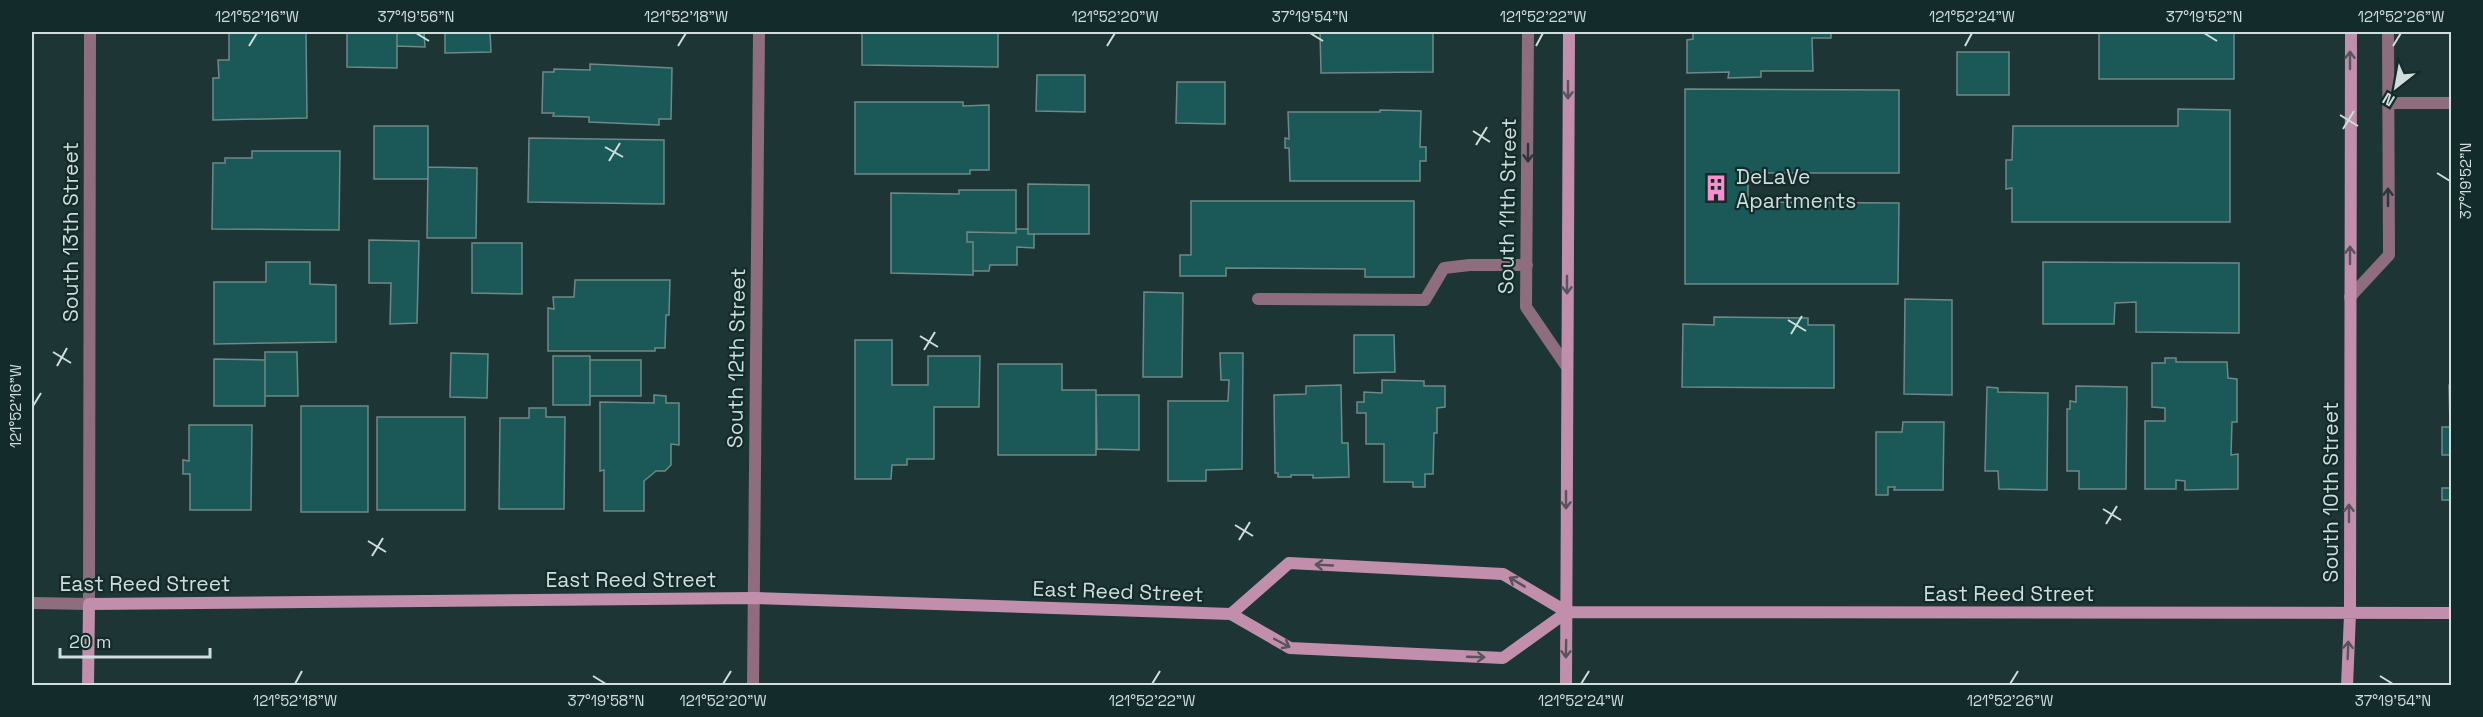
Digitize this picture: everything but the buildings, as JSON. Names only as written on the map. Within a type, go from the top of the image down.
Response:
[{"type":"street","name":"South 13th Street","points":[[88,686],[90,32]]},
{"type":"street","name":"South 12th Street","points":[[753,686],[759,32]]},
{"type":"street","name":"South 11th Street","points":[[1528,32],[1526,307],[1567,367]]},
{"type":"street","points":[[1566,686],[1569,32]]},
{"type":"street","name":"South 10th Street","points":[[2347,686],[2350,614],[2351,32]]},
{"type":"street","points":[[2350,297],[2389,255],[2388,32]]},
{"type":"street","points":[[2388,103],[2451,103]]},
{"type":"street","points":[[1258,299],[1425,300],[1444,268],[1470,265],[1527,265]]},
{"type":"street","name":"East Reed Street","points":[[1231,614],[1289,563],[1503,574],[1567,612],[2451,614]]},
{"type":"street","name":"East Reed Street","points":[[32,603],[754,598],[1231,614],[1290,648],[1503,658],[1567,612]]},
{"type":"place","name":"DeLaVe Apartments","points":[[1716,188]]}]
